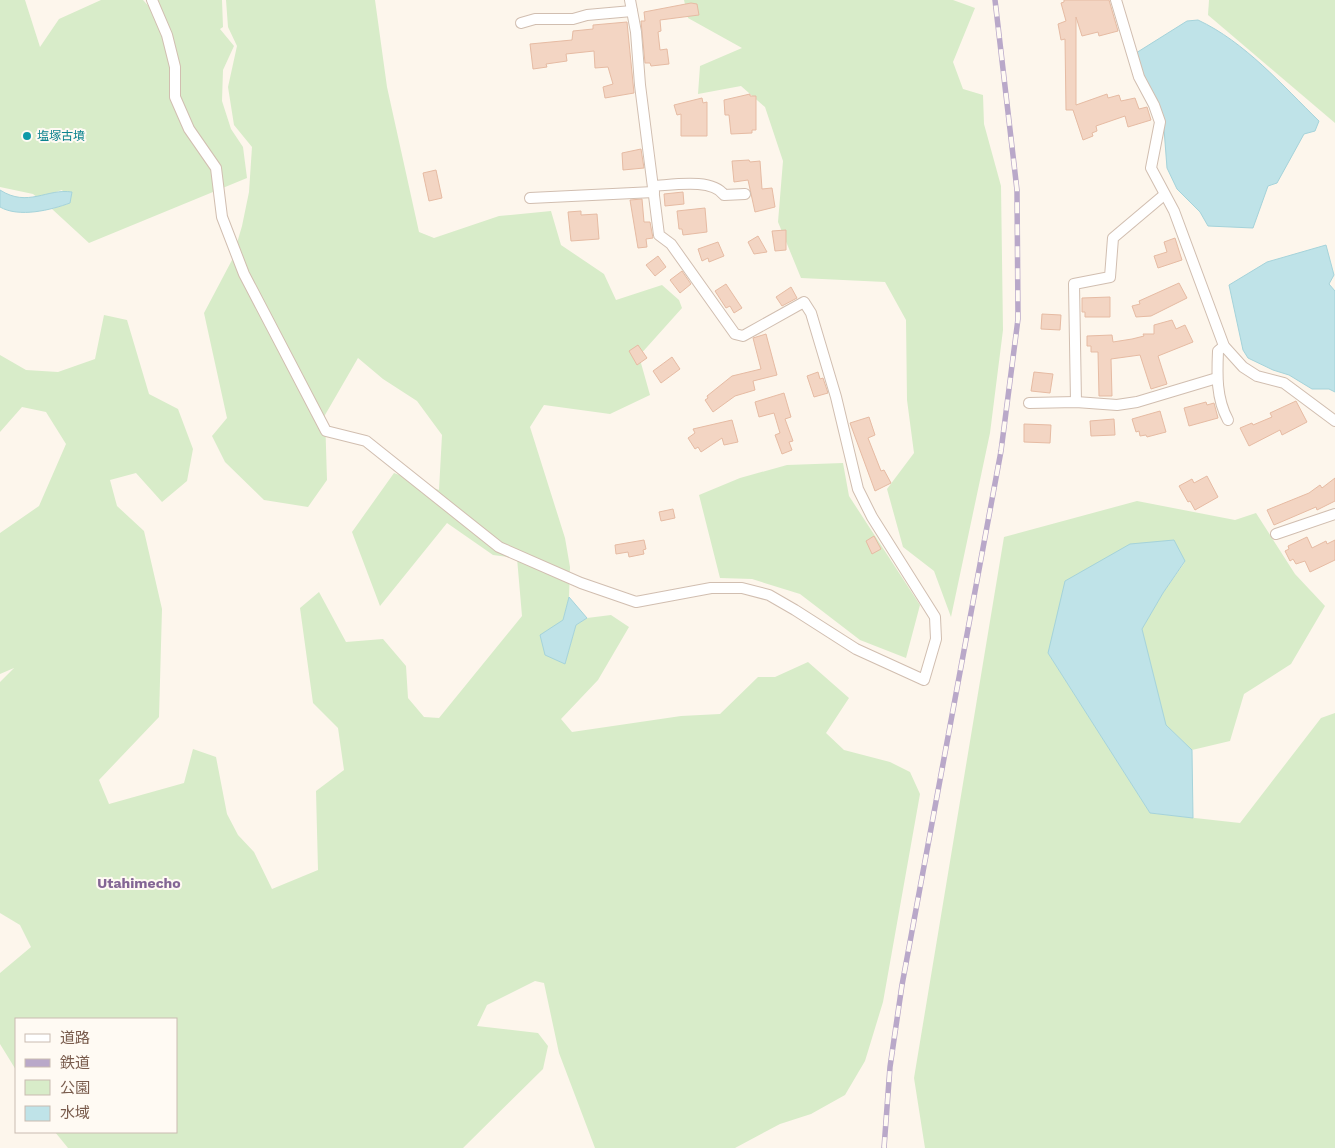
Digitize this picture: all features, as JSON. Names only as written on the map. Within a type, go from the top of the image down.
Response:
[{"type":"street","points":[[152,0],[167,35],[175,67],[176,97],[189,128],[216,168],[222,217],[244,274],[326,431],[366,441],[499,546],[581,583],[636,602],[711,588],[742,588],[760,593],[795,610],[856,649],[924,680],[936,639],[935,617],[872,517],[858,489],[836,397],[812,313],[804,302],[743,336],[735,334],[672,244],[659,236],[630,0]]},
{"type":"street","points":[[1116,0],[1139,77],[1154,105],[1160,122],[1151,168],[1174,211],[1224,346],[1243,367],[1257,376],[1284,383],[1335,421]]},
{"type":"street","points":[[521,23],[535,19],[573,18],[587,14],[632,11]]},
{"type":"street","points":[[530,198],[710,184],[720,189],[724,195],[745,194]]},
{"type":"street","points":[[1076,402],[1074,284],[1110,277],[1113,238],[1164,195]]},
{"type":"street","points":[[1224,346],[1218,351],[1217,378],[1223,410],[1228,420]]},
{"type":"street","points":[[1029,403],[1076,402],[1117,405],[1137,402],[1217,378]]},
{"type":"street","points":[[1276,534],[1335,514]]},
{"type":"green space","points":[[0,0],[25,0],[40,47],[59,19],[101,0],[143,0],[163,22],[153,0],[222,0],[223,27],[220,29],[234,46],[223,70],[222,101],[231,129],[243,147],[247,178],[89,243],[52,209],[70,203],[62,190],[38,198],[33,194],[0,187]]},
{"type":"green space","points":[[226,0],[375,0],[387,87],[419,232],[434,238],[499,216],[551,211],[561,245],[604,274],[616,300],[662,285],[679,300],[682,308],[639,356],[650,395],[610,414],[544,405],[530,427],[565,538],[570,567],[569,597],[563,620],[565,664],[576,625],[587,618],[611,615],[629,627],[598,680],[561,719],[572,732],[681,716],[720,714],[758,677],[775,677],[808,662],[849,698],[826,733],[844,750],[890,762],[910,772],[920,794],[883,1002],[865,1061],[845,1095],[811,1114],[780,1124],[735,1148],[595,1148],[559,1053],[544,983],[535,981],[487,1005],[477,1026],[538,1033],[548,1046],[543,1069],[463,1148],[68,1148],[56,1133],[178,1133],[178,1018],[15,1018],[15,1068],[0,1044],[0,973],[31,947],[20,925],[0,913],[0,682],[14,668],[0,674],[0,533],[39,506],[66,444],[46,412],[22,407],[0,432],[0,355],[26,370],[58,372],[95,359],[104,315],[127,320],[149,394],[178,409],[193,449],[187,481],[162,502],[136,473],[110,480],[117,506],[144,531],[162,609],[159,717],[99,780],[109,804],[184,783],[193,749],[216,757],[227,814],[238,835],[254,852],[272,889],[318,870],[316,791],[344,770],[338,728],[313,703],[300,608],[319,592],[346,642],[383,639],[406,666],[408,698],[424,717],[439,718],[522,616],[517,558],[493,555],[447,523],[380,606],[352,532],[394,473],[439,490],[442,435],[417,401],[383,379],[358,358],[325,415],[327,480],[308,507],[264,500],[225,462],[212,436],[227,418],[204,313],[232,260],[242,226],[249,192],[252,147],[234,125],[228,87],[237,46],[228,27]]},
{"type":"green space","points":[[684,0],[953,0],[975,8],[953,62],[963,89],[983,95],[984,124],[1001,186],[1003,330],[990,433],[951,617],[934,571],[903,547],[887,489],[914,453],[907,400],[906,320],[885,282],[801,278],[778,222],[783,161],[765,107],[741,86],[698,94],[700,66],[742,48],[688,18]]},
{"type":"green space","points":[[1209,0],[1335,0],[1335,123],[1208,15]]},
{"type":"green space","points":[[843,463],[849,496],[920,605],[906,658],[860,640],[800,594],[752,579],[720,578],[699,495],[740,478],[787,465]]},
{"type":"green space","points":[[1137,501],[1235,520],[1256,513],[1295,574],[1325,606],[1291,664],[1244,694],[1230,741],[1192,750],[1166,725],[1142,629],[1163,593],[1185,562],[1048,653],[1150,813],[1240,823],[1321,718],[1335,713],[1335,1148],[925,1148],[914,1078],[1004,537]]},
{"type":"water","points":[[1198,20],[1232,40],[1247,52],[1319,121],[1315,131],[1304,134],[1277,183],[1268,186],[1253,228],[1208,226],[1200,212],[1177,189],[1167,168],[1163,116],[1145,79],[1136,53],[1187,21]]},
{"type":"water","points":[[0,190],[20,197],[72,192],[70,203],[35,212],[16,212],[0,207]]},
{"type":"water","points":[[1326,245],[1334,275],[1329,284],[1335,291],[1335,392],[1329,389],[1312,389],[1289,375],[1273,370],[1248,358],[1243,350],[1229,285],[1267,262]]},
{"type":"water","points":[[1174,540],[1185,561],[1142,629],[1166,725],[1192,750],[1193,818],[1150,813],[1048,653],[1065,581],[1130,544]]},
{"type":"water","points":[[569,597],[587,618],[576,625],[565,664],[545,655],[540,635],[563,620]]},
{"type":"building","points":[[1064,0],[1109,0],[1118,31],[1099,36],[1098,32],[1082,36],[1076,17],[1076,105],[1107,94],[1108,98],[1119,95],[1121,101],[1135,98],[1139,109],[1147,107],[1151,120],[1128,127],[1125,116],[1096,126],[1097,131],[1092,133],[1093,136],[1083,140],[1073,110],[1066,110],[1065,39],[1061,40],[1058,24],[1066,21],[1061,3]]},
{"type":"building","points":[[691,3],[697,4],[699,15],[660,20],[661,31],[658,32],[660,50],[667,49],[669,64],[651,66],[650,63],[645,63],[641,21],[645,21],[644,12]]},
{"type":"building","points":[[627,22],[634,93],[605,98],[603,87],[613,84],[608,67],[595,68],[594,51],[566,54],[567,61],[546,64],[547,67],[533,69],[530,44],[572,40],[573,31],[593,29],[593,25]]},
{"type":"building","points":[[750,94],[750,96],[756,96],[756,130],[752,130],[752,133],[731,134],[729,115],[725,115],[724,100]]},
{"type":"building","points":[[702,98],[703,103],[707,102],[707,136],[681,136],[681,114],[677,115],[674,105]]},
{"type":"building","points":[[641,149],[644,168],[623,170],[622,153]]},
{"type":"building","points":[[749,160],[750,162],[760,161],[762,189],[772,188],[775,207],[755,212],[748,180],[734,182],[732,161]]},
{"type":"building","points":[[436,170],[442,198],[429,201],[423,173]]},
{"type":"building","points":[[683,192],[684,204],[665,206],[664,194]]},
{"type":"building","points":[[642,199],[644,222],[650,222],[653,238],[646,239],[647,247],[638,248],[630,200]]},
{"type":"building","points":[[705,208],[707,232],[683,235],[682,229],[679,229],[677,211]]},
{"type":"building","points":[[581,211],[581,215],[597,214],[599,239],[571,241],[568,212]]},
{"type":"building","points":[[786,230],[786,250],[775,251],[772,231]]},
{"type":"building","points":[[758,236],[767,252],[754,254],[748,242]]},
{"type":"building","points":[[1175,238],[1182,260],[1158,268],[1154,256],[1167,252],[1164,242]]},
{"type":"building","points":[[718,242],[724,256],[709,262],[708,258],[702,261],[698,249]]},
{"type":"building","points":[[658,256],[666,267],[655,276],[646,265]]},
{"type":"building","points":[[682,271],[691,284],[680,293],[670,280]]},
{"type":"building","points":[[1179,283],[1187,298],[1151,316],[1136,317],[1132,306],[1140,304],[1139,301]]},
{"type":"building","points":[[726,284],[742,308],[734,313],[730,306],[726,308],[715,291]]},
{"type":"building","points":[[791,287],[797,298],[782,306],[776,297]]},
{"type":"building","points":[[1110,297],[1110,317],[1085,317],[1085,312],[1082,312],[1082,298]]},
{"type":"building","points":[[1042,314],[1061,315],[1060,330],[1041,329]]},
{"type":"building","points":[[1172,320],[1176,329],[1185,325],[1193,342],[1158,356],[1167,384],[1151,389],[1140,355],[1111,359],[1112,396],[1099,396],[1098,352],[1091,352],[1091,346],[1087,346],[1087,336],[1112,335],[1113,342],[1132,339],[1144,336],[1143,334],[1154,334],[1154,325]]},
{"type":"building","points":[[766,334],[777,375],[753,381],[755,390],[735,396],[713,412],[705,400],[708,398],[707,396],[732,376],[761,369],[753,338]]},
{"type":"building","points":[[638,345],[647,358],[637,365],[629,351]]},
{"type":"building","points":[[672,357],[680,369],[661,383],[653,371]]},
{"type":"building","points":[[818,372],[820,379],[823,378],[828,393],[814,397],[807,376]]},
{"type":"building","points":[[1034,372],[1053,374],[1050,393],[1031,391]]},
{"type":"building","points":[[784,393],[791,417],[785,419],[793,441],[789,442],[792,450],[782,454],[775,435],[780,433],[774,413],[759,417],[755,402]]},
{"type":"building","points":[[1296,401],[1307,422],[1282,435],[1280,430],[1249,446],[1240,428],[1272,417],[1270,413]]},
{"type":"building","points":[[1206,402],[1207,405],[1214,403],[1218,418],[1189,426],[1184,408]]},
{"type":"building","points":[[1160,411],[1166,432],[1147,437],[1146,435],[1140,436],[1139,431],[1136,432],[1132,419]]},
{"type":"building","points":[[869,417],[875,435],[868,438],[881,471],[884,470],[891,483],[875,491],[850,423]]},
{"type":"building","points":[[1114,419],[1115,435],[1091,436],[1090,421]]},
{"type":"building","points":[[732,420],[738,442],[724,445],[722,438],[701,452],[698,447],[695,449],[688,438],[695,433],[693,429]]},
{"type":"building","points":[[1024,424],[1051,425],[1050,443],[1024,442]]},
{"type":"building","points":[[1207,476],[1218,497],[1195,510],[1179,486],[1192,479],[1194,483]]},
{"type":"building","points":[[1335,478],[1335,501],[1317,510],[1316,507],[1274,525],[1267,510],[1309,493],[1320,485],[1322,488]]},
{"type":"building","points":[[673,509],[675,518],[661,521],[659,512]]},
{"type":"building","points":[[874,536],[881,549],[872,554],[866,541]]},
{"type":"building","points":[[1307,537],[1312,548],[1326,541],[1327,544],[1335,540],[1335,560],[1310,572],[1305,561],[1296,564],[1293,559],[1290,561],[1285,551],[1289,549],[1288,546]]},
{"type":"building","points":[[644,540],[646,549],[643,550],[644,554],[629,557],[628,552],[616,554],[615,545]]},
{"type":"railway","points":[[884,1148],[890,1067],[902,985],[1001,451],[1018,319],[1017,190],[995,0]]},
{"type":"place","name":"塩塚古墳","points":[[27,136]]},
{"type":"district","name":"Utahimecho","points":[[139,883]]}]
